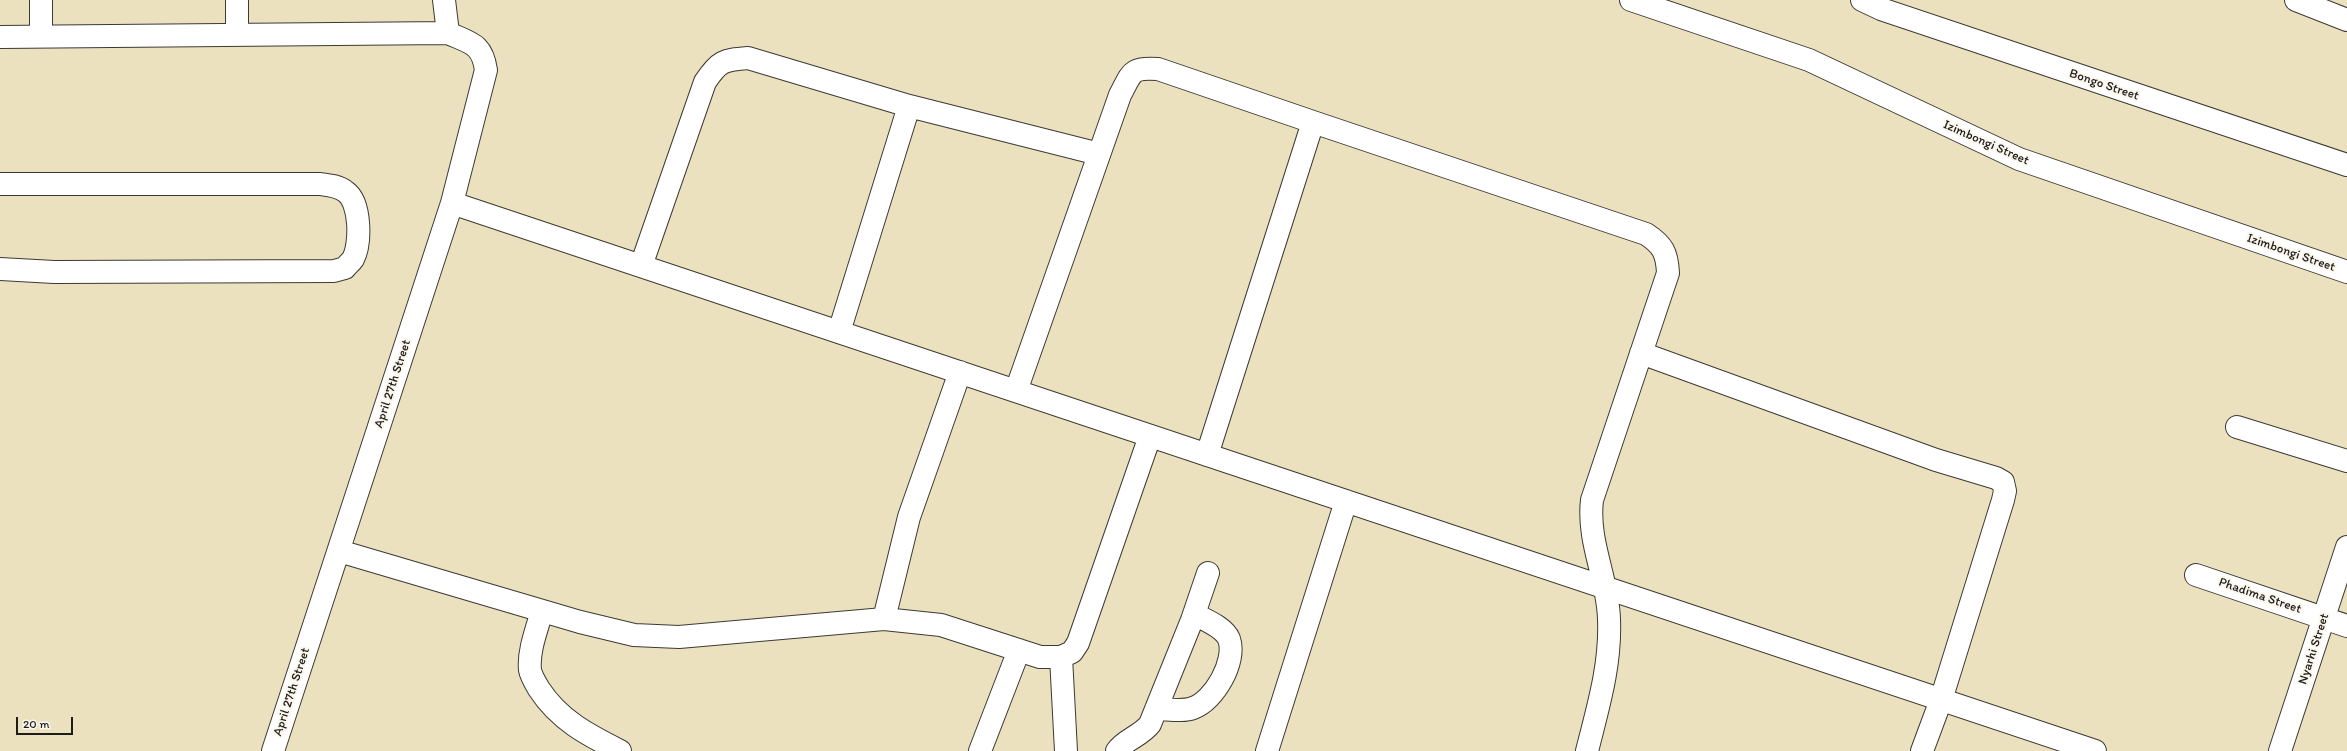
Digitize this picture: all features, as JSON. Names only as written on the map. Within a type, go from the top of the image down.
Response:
[{"type":"street","points":[[41,0],[41,36]]},
{"type":"street","points":[[237,0],[237,33]]},
{"type":"street","points":[[0,37],[237,33],[448,33],[444,0]]},
{"type":"street","name":"Izimbongi Street","points":[[1631,0],[1809,60],[2019,159],[2347,272]]},
{"type":"street","name":"Bongo Street","points":[[1862,0],[1881,9],[2347,165]]},
{"type":"street","points":[[2296,0],[2347,20]]},
{"type":"street","name":"April 27th Street","points":[[273,751],[452,203],[486,70],[482,51],[470,43],[448,33]]},
{"type":"street","points":[[641,266],[705,82],[717,65],[726,59],[748,58],[909,106],[1099,154]]},
{"type":"street","points":[[1016,391],[1120,95],[1130,76],[1141,68],[1158,70],[1646,234],[1657,241],[1667,256],[1668,273],[1592,500],[1590,520],[1609,619],[1607,669],[1587,751]]},
{"type":"street","points":[[839,332],[909,106]]},
{"type":"street","points":[[1207,455],[1314,122]]},
{"type":"street","points":[[0,184],[320,184],[334,186],[347,192],[356,203],[358,221],[353,258],[345,268],[334,271],[54,272],[0,269]]},
{"type":"street","points":[[452,203],[2095,751]]},
{"type":"street","points":[[1641,353],[1936,460],[1996,478],[2003,482],[2005,491],[2003,500],[1941,700],[1922,751]]},
{"type":"street","points":[[884,619],[909,517],[960,372]]},
{"type":"street","points":[[2237,427],[2347,461]]},
{"type":"street","points":[[338,551],[542,611],[634,635],[679,637],[884,619],[941,625],[1040,657],[1061,657],[1072,652],[1078,642],[1150,436]]},
{"type":"street","points":[[1267,751],[1346,501]]},
{"type":"street","name":"Nyarhi Street","points":[[2280,751],[2347,547]]},
{"type":"street","points":[[1117,751],[1121,745],[1143,733],[1150,724],[1194,614],[1208,573]]},
{"type":"street","name":"Phadima Street","points":[[2196,575],[2347,626]]},
{"type":"street","points":[[542,611],[530,656],[530,672],[536,685],[549,705],[563,718],[584,733],[620,751]]},
{"type":"street","points":[[1156,709],[1191,709],[1201,705],[1210,698],[1225,670],[1230,653],[1229,638],[1220,628],[1194,614]]},
{"type":"street","points":[[980,751],[1019,650]]},
{"type":"street","points":[[1061,657],[1066,751]]}]
